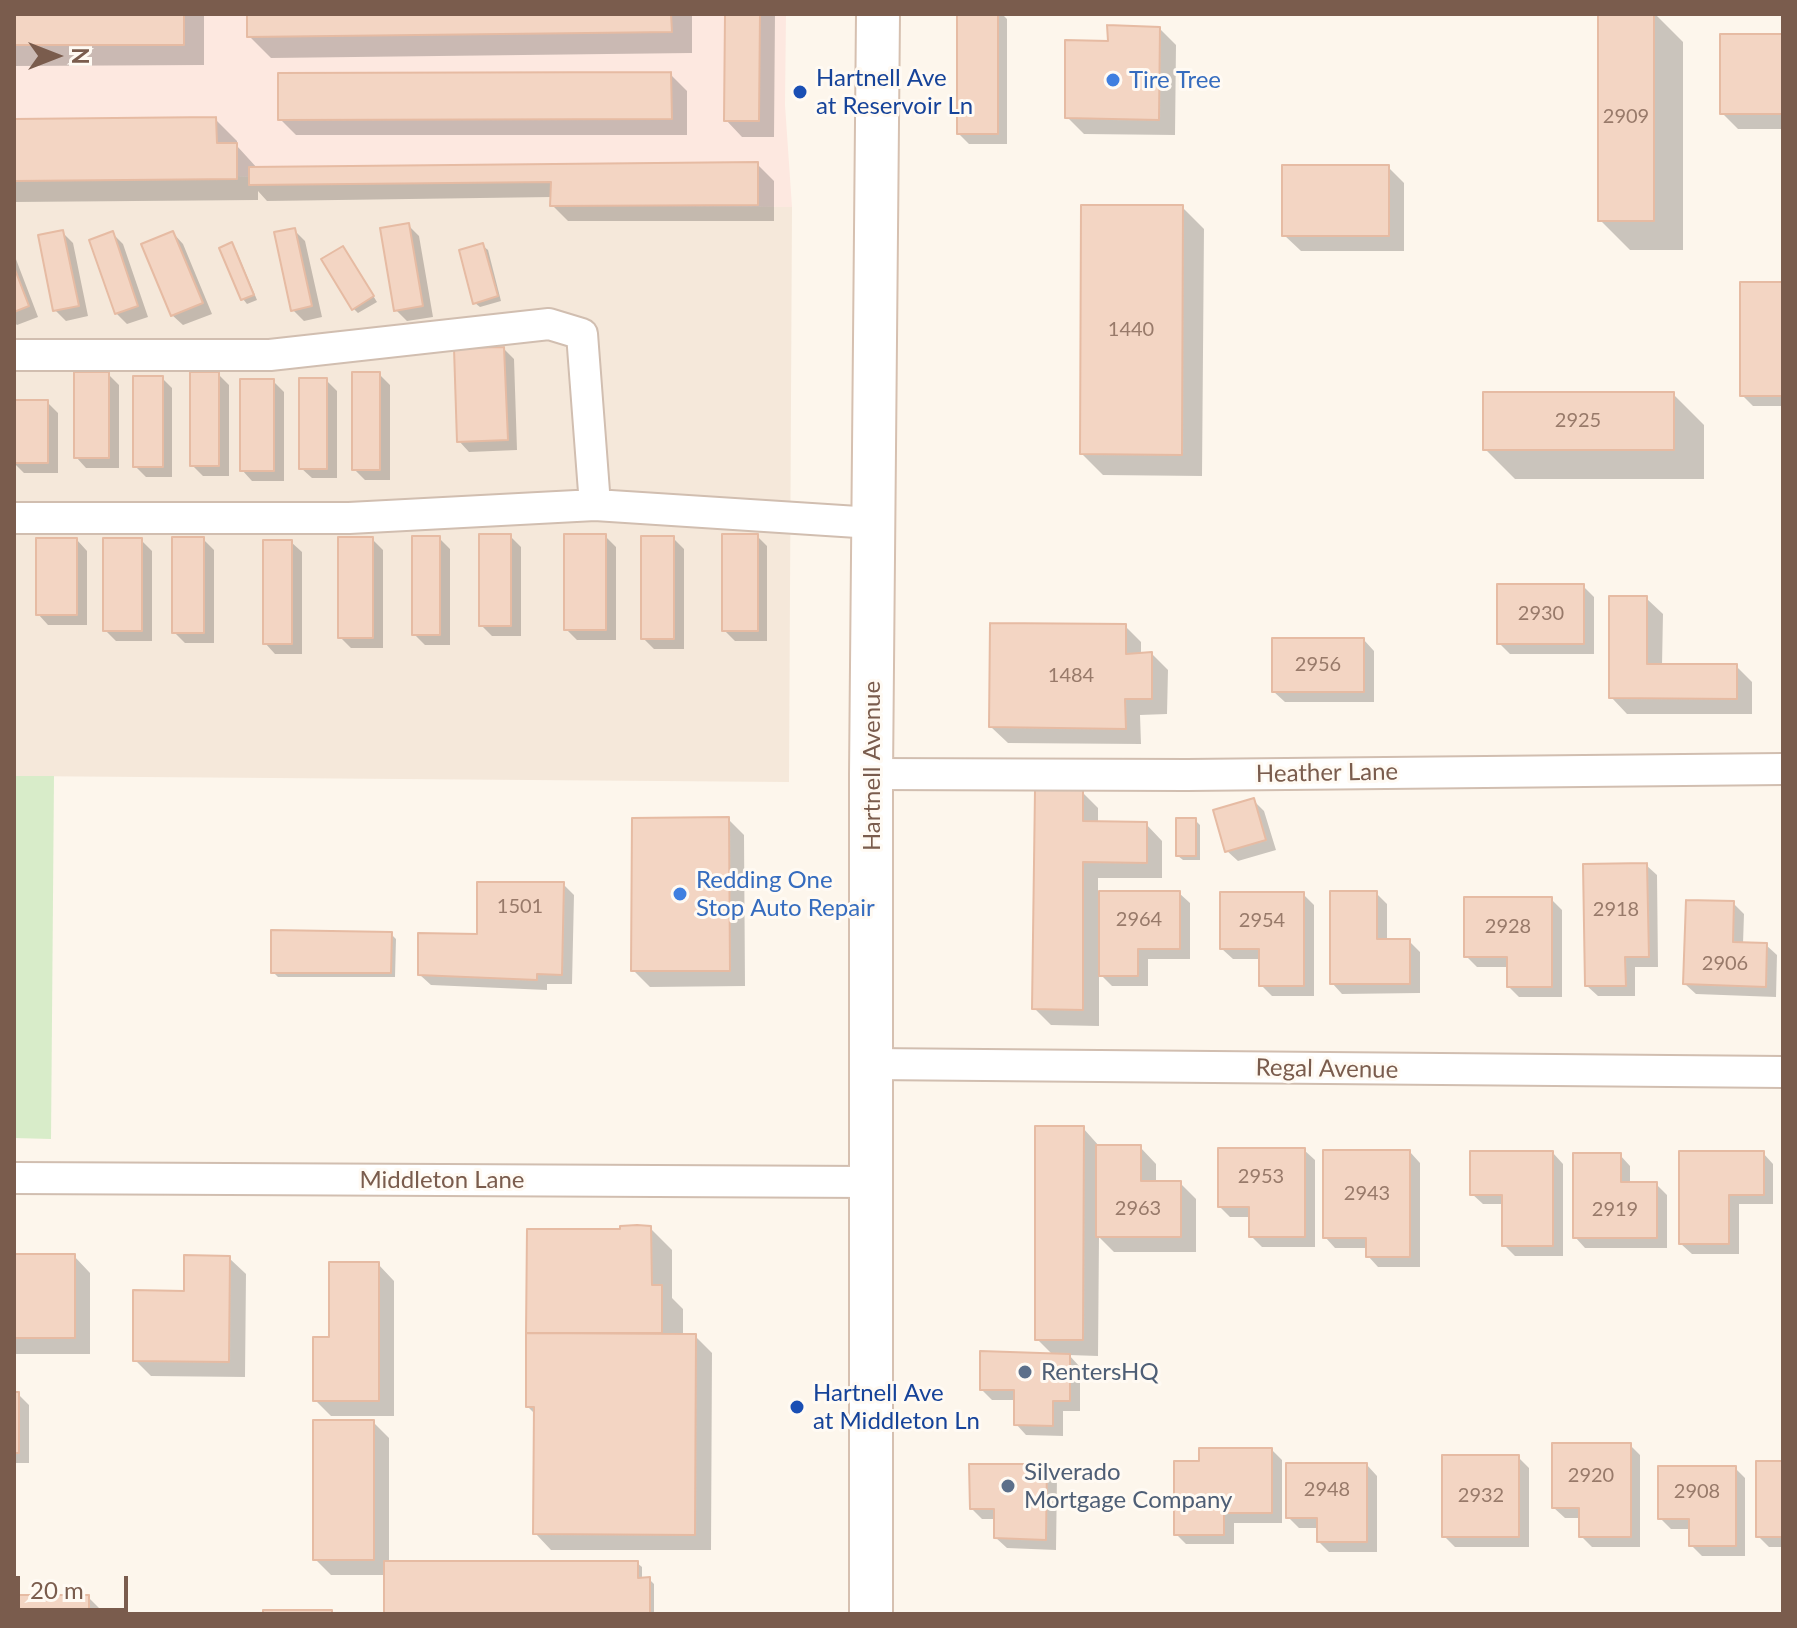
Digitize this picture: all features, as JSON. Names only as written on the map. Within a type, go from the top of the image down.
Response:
[{"type":"main road","name":"Hartnell Avenue","points":[[871,1614],[871,774],[878,14]]},
{"type":"street","points":[[14,355],[270,355],[549,324],[582,334],[595,505]]},
{"type":"street","points":[[14,518],[349,518],[595,505],[873,523]]},
{"type":"street","name":"Heather Lane","points":[[871,774],[1187,775],[1783,769]]},
{"type":"street","name":"Regal Avenue","points":[[871,1064],[1783,1072]]},
{"type":"street","name":"Middleton Lane","points":[[14,1178],[870,1182]]},
{"type":"shaded area","points":[[14,14],[786,14],[785,105],[792,207],[550,206],[551,182],[249,185],[249,177],[238,176],[237,179],[14,181]]},
{"type":"shaded area","points":[[249,177],[249,184],[551,182],[550,205],[792,207],[789,782],[14,776],[14,181]]},
{"type":"green space","points":[[14,776],[54,776],[51,1139],[14,1138]]},
{"type":"building","points":[[14,14],[184,14],[184,45],[14,45]]},
{"type":"building","points":[[247,14],[671,14],[672,32],[247,37]]},
{"type":"building","points":[[725,14],[760,14],[759,121],[724,121]]},
{"type":"building","points":[[957,14],[998,14],[998,134],[957,134]]},
{"type":"building","points":[[1598,14],[1654,14],[1654,221],[1598,221]]},
{"type":"building","name":"Tire Tree","points":[[1107,25],[1160,27],[1159,120],[1065,118],[1065,40],[1108,41]]},
{"type":"building","points":[[1720,34],[1783,34],[1783,114],[1720,114]]},
{"type":"building","points":[[671,72],[672,119],[278,120],[278,73]]},
{"type":"building","points":[[216,117],[217,143],[237,143],[237,179],[14,181],[14,119]]},
{"type":"building","points":[[758,162],[758,205],[550,206],[551,182],[249,185],[249,167]]},
{"type":"building","points":[[1282,165],[1389,165],[1389,236],[1282,236]]},
{"type":"building","points":[[1081,205],[1183,205],[1182,455],[1080,454]]},
{"type":"building","points":[[409,223],[423,306],[394,311],[380,228]]},
{"type":"building","points":[[295,228],[312,306],[291,311],[274,232]]},
{"type":"building","points":[[63,230],[79,306],[53,311],[38,235]]},
{"type":"building","points":[[113,231],[138,306],[115,314],[89,240]]},
{"type":"building","points":[[173,231],[203,303],[171,316],[141,244]]},
{"type":"building","points":[[232,242],[254,295],[241,300],[219,248]]},
{"type":"building","points":[[483,243],[498,296],[473,304],[459,250]]},
{"type":"building","points":[[343,246],[374,296],[352,310],[321,259]]},
{"type":"building","points":[[14,267],[29,306],[14,312]]},
{"type":"building","points":[[1740,282],[1783,282],[1783,396],[1740,396]]},
{"type":"building","points":[[504,347],[508,440],[457,442],[454,348]]},
{"type":"building","points":[[74,372],[109,372],[109,458],[74,458]]},
{"type":"building","points":[[190,372],[219,372],[219,466],[190,466]]},
{"type":"building","points":[[352,372],[380,372],[380,470],[352,470]]},
{"type":"building","points":[[133,376],[163,376],[163,467],[133,467]]},
{"type":"building","points":[[299,378],[327,378],[327,469],[299,469]]},
{"type":"building","points":[[240,379],[274,379],[274,471],[240,471]]},
{"type":"building","points":[[1483,392],[1674,392],[1674,450],[1483,450]]},
{"type":"building","points":[[14,400],[48,400],[48,463],[14,463]]},
{"type":"building","points":[[479,534],[511,534],[511,626],[479,626]]},
{"type":"building","points":[[564,534],[606,534],[606,630],[564,630]]},
{"type":"building","points":[[722,534],[758,534],[758,631],[722,631]]},
{"type":"building","points":[[412,536],[440,536],[440,635],[412,635]]},
{"type":"building","points":[[641,536],[674,536],[674,639],[641,639]]},
{"type":"building","points":[[172,537],[204,537],[204,633],[172,633]]},
{"type":"building","points":[[338,537],[373,537],[373,638],[338,638]]},
{"type":"building","points":[[36,538],[77,538],[77,615],[36,615]]},
{"type":"building","points":[[103,538],[142,538],[142,631],[103,631]]},
{"type":"building","points":[[263,540],[292,540],[292,644],[263,644]]},
{"type":"building","points":[[1497,584],[1584,584],[1584,644],[1497,644]]},
{"type":"building","points":[[1609,596],[1647,596],[1647,664],[1737,664],[1737,699],[1609,698]]},
{"type":"building","points":[[990,623],[1126,624],[1126,654],[1152,652],[1152,699],[1125,699],[1126,729],[989,727]]},
{"type":"building","points":[[1272,638],[1364,638],[1364,692],[1272,692]]},
{"type":"building","points":[[1035,790],[1083,790],[1083,821],[1147,822],[1147,863],[1083,862],[1083,1010],[1032,1009]]},
{"type":"building","points":[[1254,798],[1266,840],[1225,852],[1213,810]]},
{"type":"building","name":"Redding One Stop Auto Repair","points":[[729,817],[730,971],[631,971],[632,818]]},
{"type":"building","points":[[1176,818],[1196,818],[1196,856],[1176,856]]},
{"type":"building","points":[[1647,863],[1649,957],[1625,957],[1626,986],[1585,986],[1583,864]]},
{"type":"building","points":[[477,882],[564,882],[562,975],[537,974],[537,980],[418,975],[418,933],[477,934]]},
{"type":"building","points":[[1099,891],[1180,891],[1180,949],[1138,949],[1138,976],[1099,976]]},
{"type":"building","points":[[1330,891],[1377,891],[1377,939],[1410,939],[1410,984],[1330,984]]},
{"type":"building","points":[[1220,892],[1304,892],[1304,986],[1259,986],[1259,949],[1220,949]]},
{"type":"building","points":[[1464,897],[1552,897],[1552,987],[1507,987],[1507,957],[1464,957]]},
{"type":"building","points":[[1686,900],[1734,901],[1733,942],[1767,943],[1766,987],[1683,984]]},
{"type":"building","points":[[271,930],[392,932],[391,973],[271,973]]},
{"type":"building","points":[[1035,1126],[1084,1126],[1083,1340],[1035,1340]]},
{"type":"building","points":[[1096,1145],[1141,1145],[1141,1181],[1181,1181],[1181,1237],[1096,1237]]},
{"type":"building","points":[[1218,1148],[1305,1148],[1305,1237],[1249,1237],[1249,1207],[1218,1207]]},
{"type":"building","points":[[1323,1150],[1410,1150],[1410,1257],[1366,1257],[1366,1238],[1323,1238]]},
{"type":"building","points":[[1470,1151],[1553,1151],[1553,1246],[1502,1246],[1502,1195],[1470,1195]]},
{"type":"building","points":[[1679,1151],[1764,1151],[1764,1195],[1729,1195],[1729,1244],[1679,1244]]},
{"type":"building","points":[[1573,1153],[1621,1153],[1621,1182],[1657,1182],[1657,1238],[1573,1238]]},
{"type":"building","points":[[620,1226],[651,1226],[652,1285],[662,1285],[662,1333],[526,1333],[527,1229],[620,1229]]},
{"type":"building","points":[[14,1254],[75,1254],[75,1338],[14,1338]]},
{"type":"building","points":[[184,1255],[230,1256],[229,1362],[133,1361],[133,1290],[184,1291]]},
{"type":"building","points":[[329,1262],[379,1262],[379,1401],[313,1401],[313,1337],[329,1337]]},
{"type":"building","points":[[526,1333],[696,1334],[695,1535],[533,1534],[534,1407],[526,1407]]},
{"type":"building","name":"RentersHQ","points":[[980,1351],[1070,1354],[1070,1401],[1053,1401],[1053,1426],[1014,1425],[1014,1390],[980,1390]]},
{"type":"building","points":[[14,1392],[19,1392],[19,1453],[14,1453]]},
{"type":"building","points":[[313,1420],[374,1420],[374,1560],[313,1560]]},
{"type":"building","points":[[1552,1443],[1631,1443],[1631,1537],[1579,1537],[1579,1508],[1552,1508]]},
{"type":"building","points":[[1199,1448],[1272,1448],[1272,1513],[1224,1513],[1224,1535],[1174,1535],[1174,1461],[1199,1461]]},
{"type":"building","points":[[1442,1455],[1519,1455],[1519,1537],[1442,1537]]},
{"type":"building","points":[[1756,1461],[1783,1461],[1783,1537],[1756,1537]]},
{"type":"building","points":[[1286,1463],[1367,1463],[1367,1542],[1317,1542],[1317,1518],[1286,1518]]},
{"type":"building","name":"Silverado Mortgage Company","points":[[969,1464],[1047,1464],[1046,1540],[994,1538],[994,1509],[970,1509]]},
{"type":"building","points":[[1658,1466],[1736,1466],[1736,1546],[1689,1546],[1689,1519],[1658,1519]]},
{"type":"building","points":[[384,1561],[638,1561],[638,1578],[650,1577],[650,1614],[384,1614]]},
{"type":"building","points":[[14,1595],[89,1595],[89,1614],[14,1614]]},
{"type":"building","points":[[263,1610],[332,1610],[332,1614],[263,1614]]},
{"type":"place","name":"Tire Tree","points":[[1113,80]]},
{"type":"place","name":"Hartnell Ave at Reservoir Ln","points":[[800,92]]},
{"type":"place","name":"Redding One Stop Auto Repair","points":[[680,894]]},
{"type":"place","name":"RentersHQ","points":[[1025,1372]]},
{"type":"place","name":"Hartnell Ave at Middleton Ln","points":[[797,1407]]},
{"type":"place","name":"Silverado Mortgage Company","points":[[1008,1486]]}]
